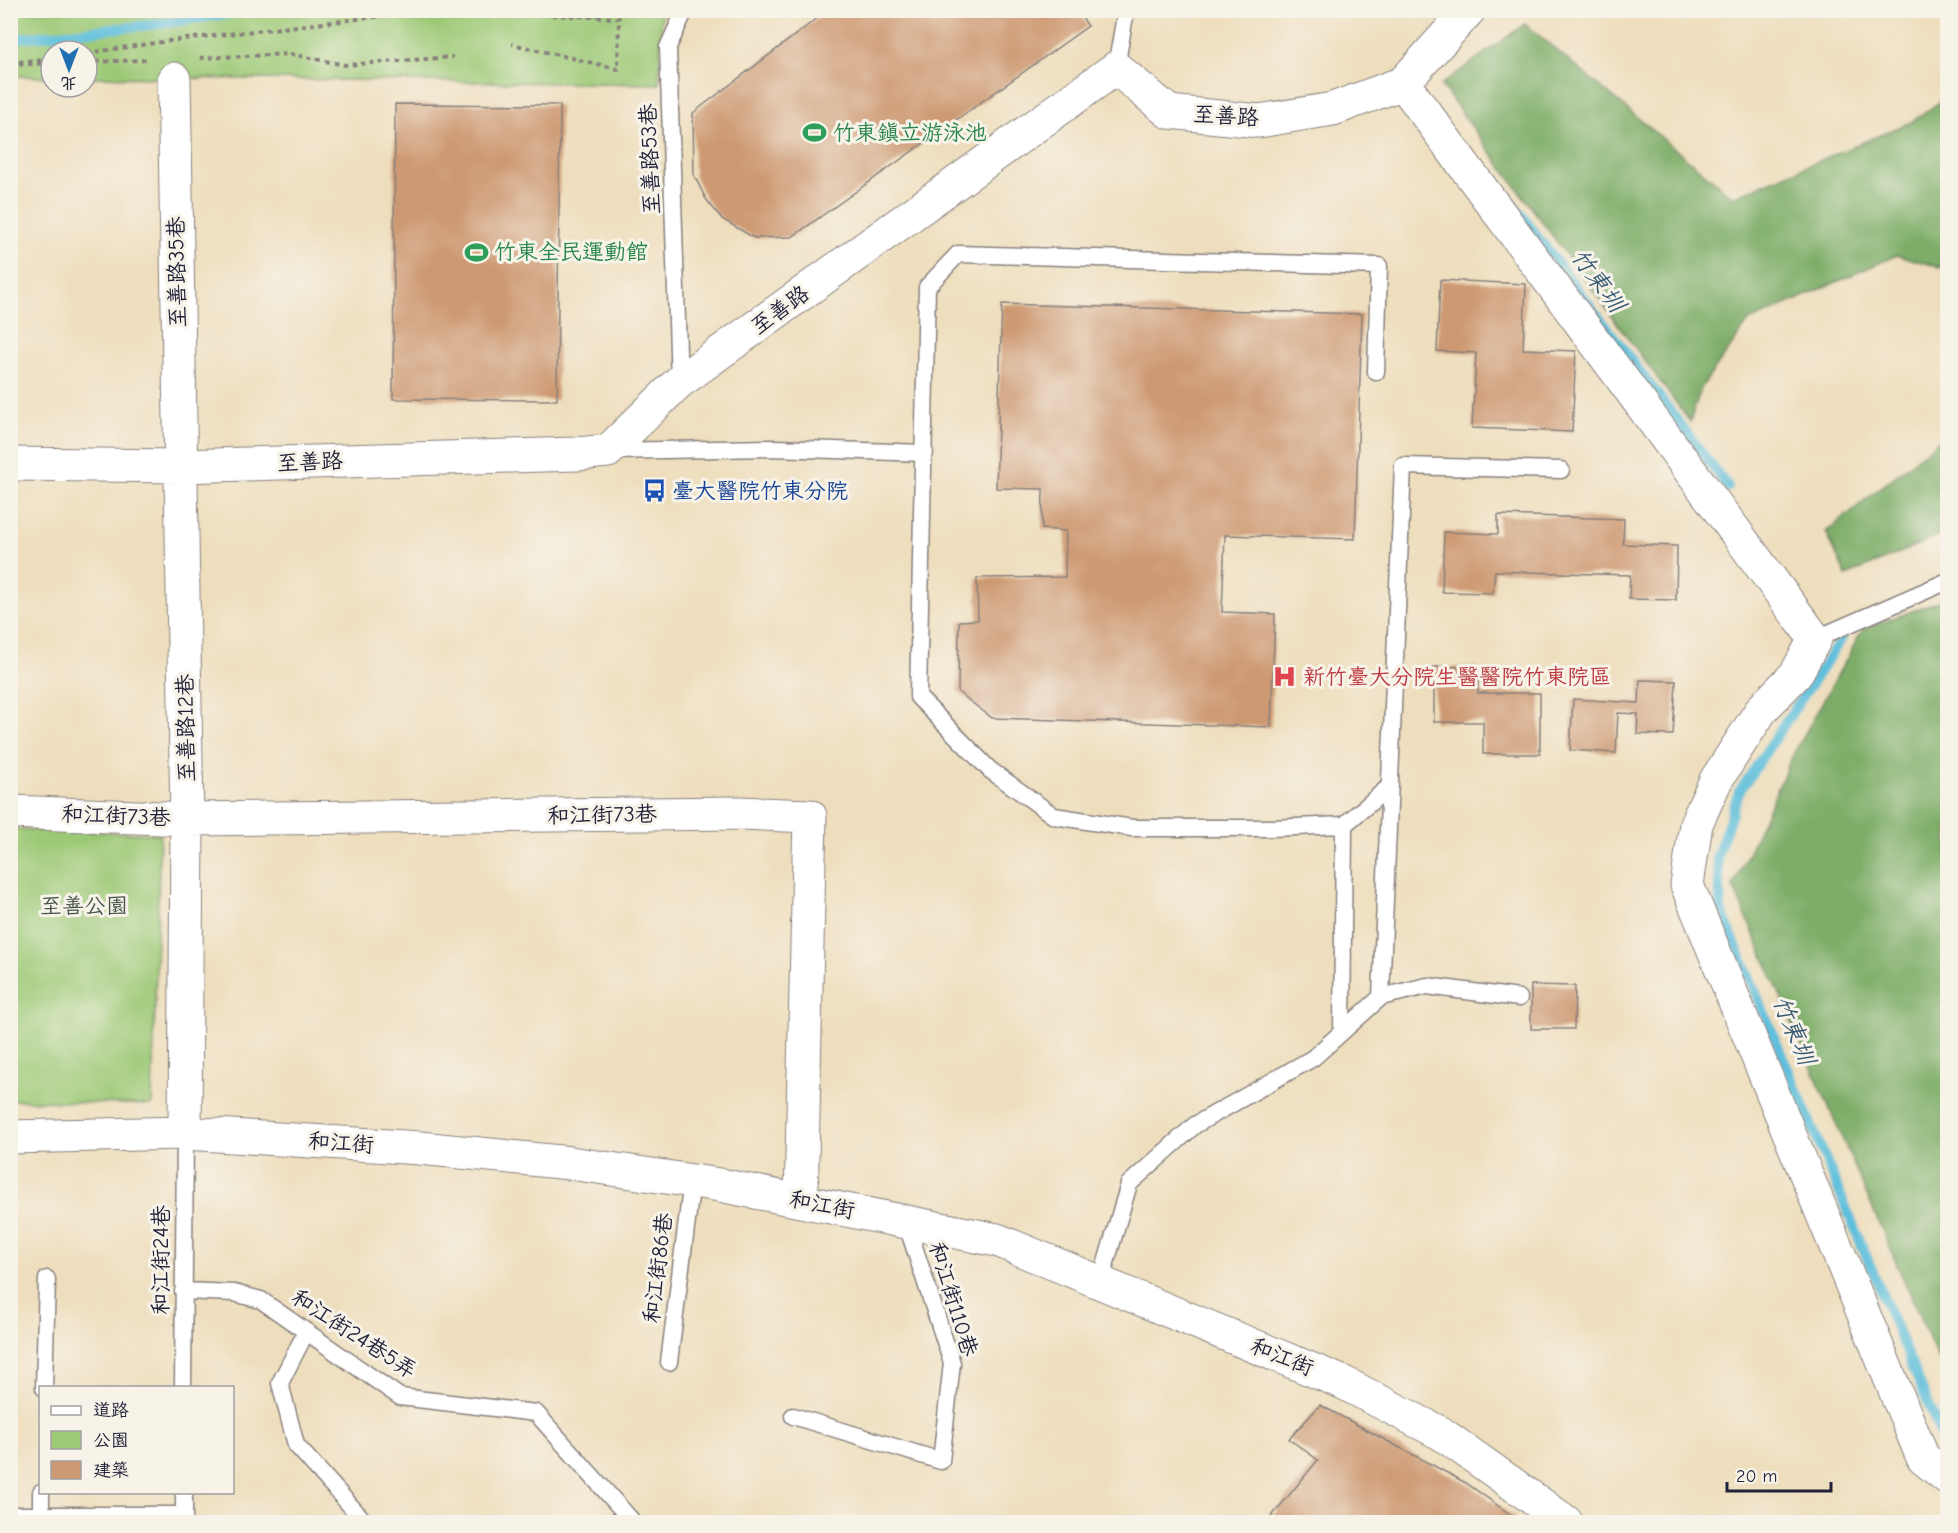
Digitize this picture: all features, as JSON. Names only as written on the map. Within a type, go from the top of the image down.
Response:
[{"type":"street","name":"至善路","points":[[10,464],[182,466],[577,454],[608,451],[680,382],[1116,68],[1169,112],[1259,120],[1333,109],[1403,83],[1469,10]]},
{"type":"street","name":"至善路35巷","points":[[173,66],[182,466]]},
{"type":"street","points":[[1403,83],[1815,639],[1796,674],[1762,709],[1716,780],[1695,824],[1687,885],[1923,1458],[1947,1478]]},
{"type":"street","name":"至善路12巷","points":[[182,466],[187,819],[185,1133]]},
{"type":"street","name":"和江街73巷","points":[[10,812],[187,819],[740,813],[810,816],[801,1201]]},
{"type":"street","name":"和江街","points":[[10,1137],[185,1133],[420,1148],[570,1163],[692,1180],[997,1240],[1344,1383],[1442,1434],[1566,1522]]},
{"type":"lane","name":"至善路53巷","points":[[680,382],[668,47],[685,10]]},
{"type":"lane","points":[[1116,68],[1126,10]]},
{"type":"lane","points":[[1376,372],[1379,266],[958,254],[927,287],[918,697],[990,770],[1054,816],[1132,828],[1271,828],[1344,825],[1390,786]]},
{"type":"lane","points":[[608,451],[774,448],[925,453]]},
{"type":"lane","points":[[1381,997],[1403,466],[1561,470]]},
{"type":"lane","points":[[1815,639],[1947,581]]},
{"type":"lane","points":[[1342,1032],[1344,825]]},
{"type":"lane","points":[[1100,1283],[1129,1184],[1195,1125],[1313,1058],[1381,997],[1427,986],[1519,998]]},
{"type":"lane","name":"和江街24巷","points":[[183,1386],[185,1133]]},
{"type":"lane","name":"和江街86巷","points":[[669,1362],[692,1180]]},
{"type":"lane","name":"和江街110巷","points":[[793,1416],[941,1461],[952,1363],[906,1222]]},
{"type":"lane","points":[[44,1386],[47,1279]]},
{"type":"lane","name":"和江街24巷5弄","points":[[183,1292],[234,1293],[261,1300],[400,1397],[536,1413],[633,1522]]},
{"type":"lane","points":[[306,1332],[280,1383],[296,1445],[365,1522]]},
{"type":"lane","points":[[41,1494],[41,1516]]},
{"type":"lane","points":[[10,1515],[184,1519],[184,1494]]},
{"type":"path","points":[[10,12],[16,10]]},
{"type":"path","points":[[99,51],[392,13],[478,12],[619,18],[618,69],[512,44]]},
{"type":"path","points":[[99,63],[173,66],[290,54],[345,65],[453,57]]},
{"type":"path","points":[[10,64],[39,60]]},
{"type":"path","points":[[10,64],[39,63]]},
{"type":"green space","points":[[11,11],[662,11],[659,84],[99,77],[99,39],[39,39],[39,77],[11,76]]},
{"type":"green space","points":[[1525,24],[1733,197],[1911,122],[1947,97],[1947,269],[1897,255],[1749,321],[1701,388],[1690,422],[1441,85]]},
{"type":"green space","points":[[1947,434],[1947,532],[1846,576],[1826,532]]},
{"type":"green space","points":[[1948,598],[1947,1380],[1733,886],[1793,755],[1863,629]]},
{"type":"green space","name":"至善公園","points":[[11,829],[160,834],[152,1105],[11,1100]]},
{"type":"building","name":"竹東鎮立游泳池","points":[[828,10],[1077,10],[1088,26],[792,237],[754,238],[722,219],[706,199],[694,175],[693,113]]},
{"type":"building","name":"竹東全民運動館","points":[[395,104],[560,105],[557,400],[393,399]]},
{"type":"building","points":[[1440,280],[1526,284],[1523,349],[1576,351],[1572,432],[1472,428],[1476,353],[1437,351]]},
{"type":"building","points":[[1002,304],[1362,314],[1355,539],[1225,535],[1222,612],[1275,614],[1271,727],[992,718],[958,692],[959,621],[978,620],[977,578],[1065,577],[1066,531],[1042,529],[1043,489],[996,488]]},
{"type":"building","points":[[1498,515],[1624,519],[1623,544],[1677,546],[1676,600],[1629,599],[1630,575],[1495,571],[1493,593],[1442,592],[1444,532],[1498,534]]},
{"type":"building","points":[[1434,667],[1478,667],[1478,693],[1540,693],[1540,754],[1483,754],[1483,722],[1434,722]]},
{"type":"building","points":[[1640,680],[1676,681],[1673,735],[1637,734],[1638,714],[1618,713],[1616,753],[1570,750],[1573,699],[1639,703]]},
{"type":"building","points":[[1531,985],[1575,986],[1574,1029],[1531,1029]]},
{"type":"building","points":[[1320,1405],[1466,1483],[1521,1522],[1267,1522],[1318,1460],[1289,1439]]},
{"type":"waterway","points":[[10,39],[159,24],[252,10]]},
{"type":"waterway","name":"竹東圳","points":[[1490,174],[1728,487]]},
{"type":"waterway","name":"竹東圳","points":[[1842,638],[1739,792],[1717,856],[1721,910],[1948,1451]]},
{"type":"place","name":"竹東鎮立游泳池","points":[[815,133]]},
{"type":"place","name":"竹東全民運動館","points":[[476,252]]},
{"type":"place","name":"臺大醫院竹東分院","points":[[654,491]]},
{"type":"place","name":"新竹臺大分院生醫醫院竹東院區","points":[[1285,677]]}]
